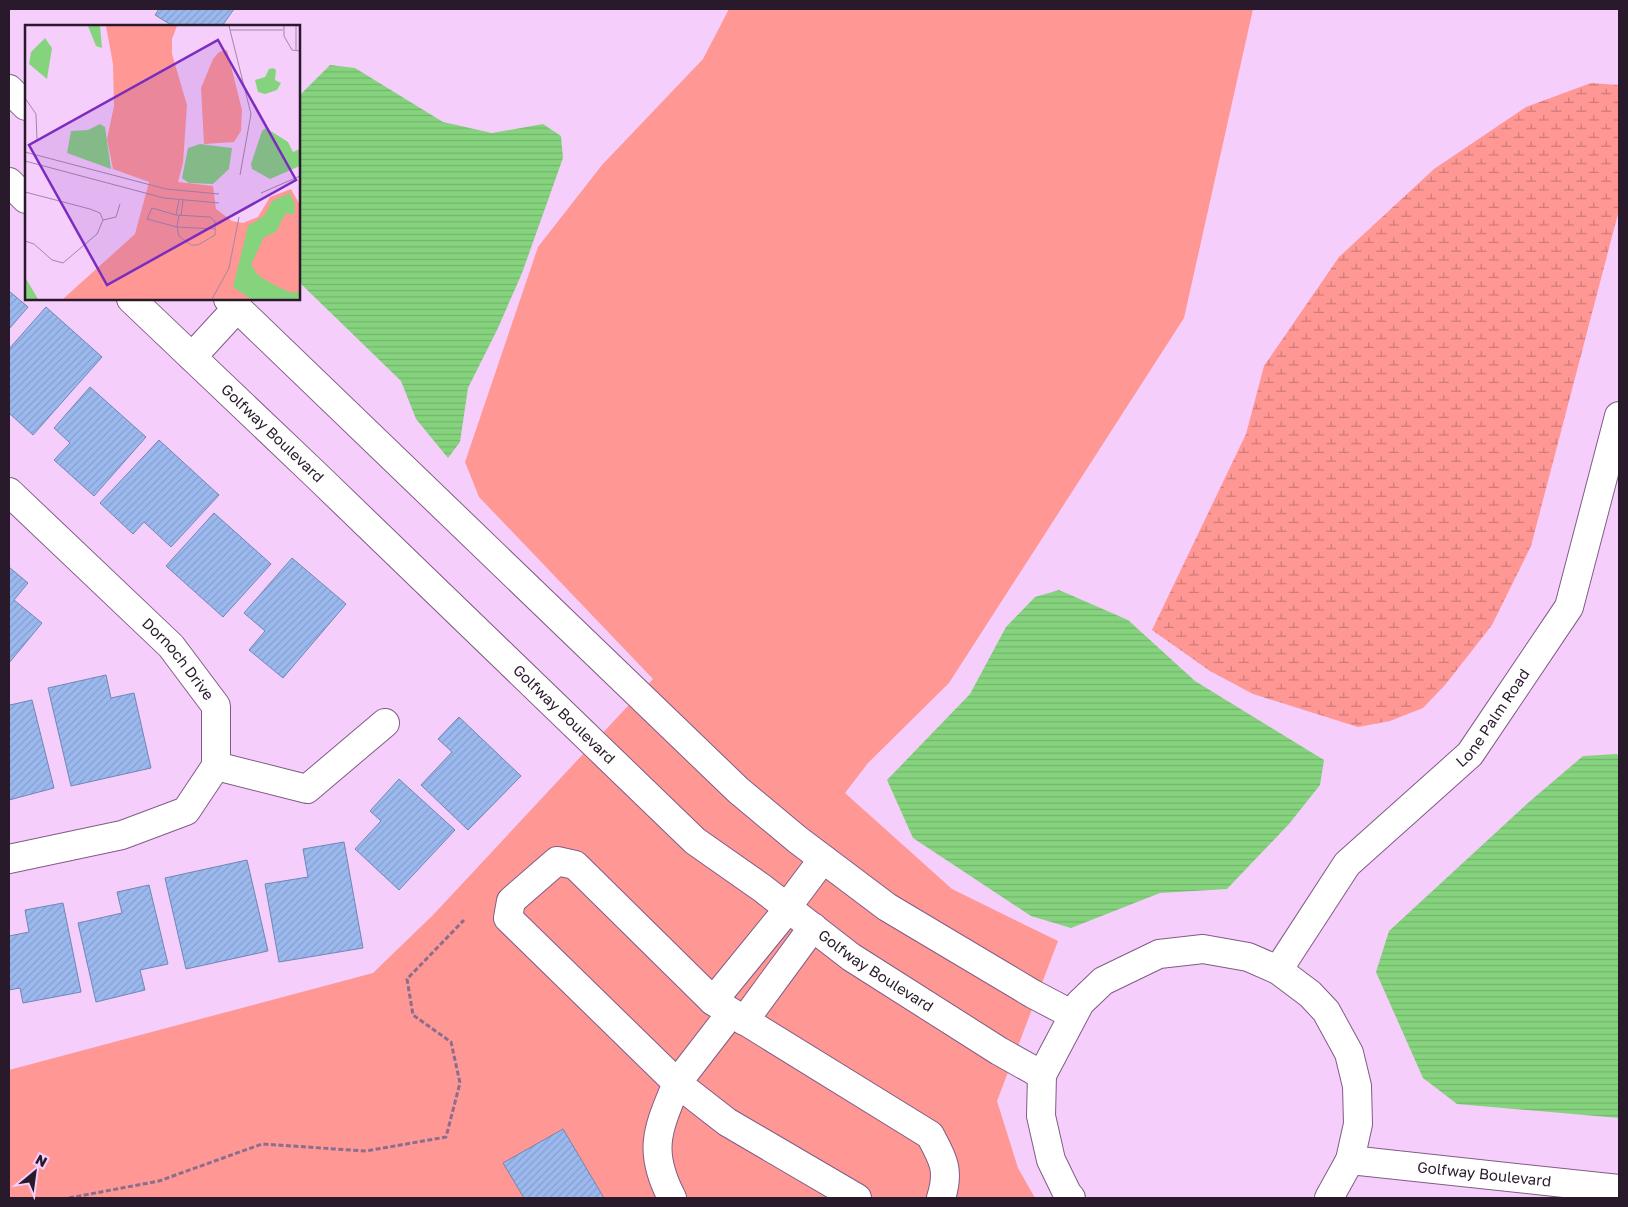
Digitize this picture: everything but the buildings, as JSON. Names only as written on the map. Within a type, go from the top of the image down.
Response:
[{"type":"street","points":[[9,89],[25,105]]},
{"type":"street","points":[[9,182],[25,198]]},
{"type":"street","name":"Golfway Boulevard","points":[[132,300],[695,841],[860,962],[999,1051],[1042,1075]]},
{"type":"street","points":[[192,357],[233,303],[738,790],[798,840],[888,907],[1073,1016]]},
{"type":"street","name":"Lone Palm Road","points":[[1278,970],[1347,864],[1470,754],[1569,607],[1619,416]]},
{"type":"street","name":"Dornoch Drive","points":[[9,492],[171,646],[216,706],[216,766]]},
{"type":"street","points":[[9,859],[122,835],[186,811],[216,766],[308,789],[385,723]]},
{"type":"street","points":[[672,1198],[663,1180],[656,1147],[661,1123],[676,1083],[729,1012],[787,908],[823,859]]},
{"type":"street","points":[[857,1198],[727,1122],[676,1083],[508,918],[511,902],[557,861],[575,865],[729,1012],[930,1135],[944,1160],[946,1184],[942,1198]]},
{"type":"street","points":[[729,1012],[813,927]]},
{"type":"street","points":[[1071,1198],[1051,1160],[1041,1116],[1042,1075],[1073,1016],[1080,1003],[1103,982],[1159,954],[1203,949],[1248,957],[1278,970],[1310,994],[1326,1011],[1348,1053],[1357,1086],[1358,1124],[1350,1160],[1329,1198]]},
{"type":"street","name":"Golfway Boulevard","points":[[1350,1160],[1619,1189]]},
{"type":"path","points":[[69,1198],[159,1181],[262,1144],[366,1151],[446,1137],[460,1083],[451,1042],[413,1015],[406,979],[464,920]]},
{"type":"green space","points":[[729,9],[1253,9],[1184,318],[949,683],[868,763],[845,793],[952,889],[1058,941],[997,1101],[1018,1168],[1035,1198],[9,1198],[9,1070],[373,973],[433,915],[653,679],[479,497],[465,462],[538,247],[602,165],[703,59]]},
{"type":"green space","points":[[1591,83],[1619,85],[1619,210],[1531,546],[1492,625],[1445,685],[1423,708],[1390,721],[1358,727],[1253,694],[1210,671],[1152,630],[1246,434],[1264,366],[1339,257],[1434,169],[1526,107]]},
{"type":"shaded area","points":[[330,65],[355,68],[443,122],[492,133],[543,124],[561,136],[563,158],[522,273],[498,328],[468,388],[460,442],[448,458],[416,419],[401,381],[300,283],[300,95]]},
{"type":"shaded area","points":[[1059,590],[1128,620],[1195,681],[1324,760],[1320,785],[1289,824],[1227,889],[1160,893],[1071,928],[1031,916],[913,838],[887,780],[970,694],[1006,627],[1035,597]]},
{"type":"shaded area","points":[[1617,754],[1619,757],[1619,1118],[1457,1104],[1423,1078],[1376,972],[1389,931],[1529,802],[1583,756]]}]
